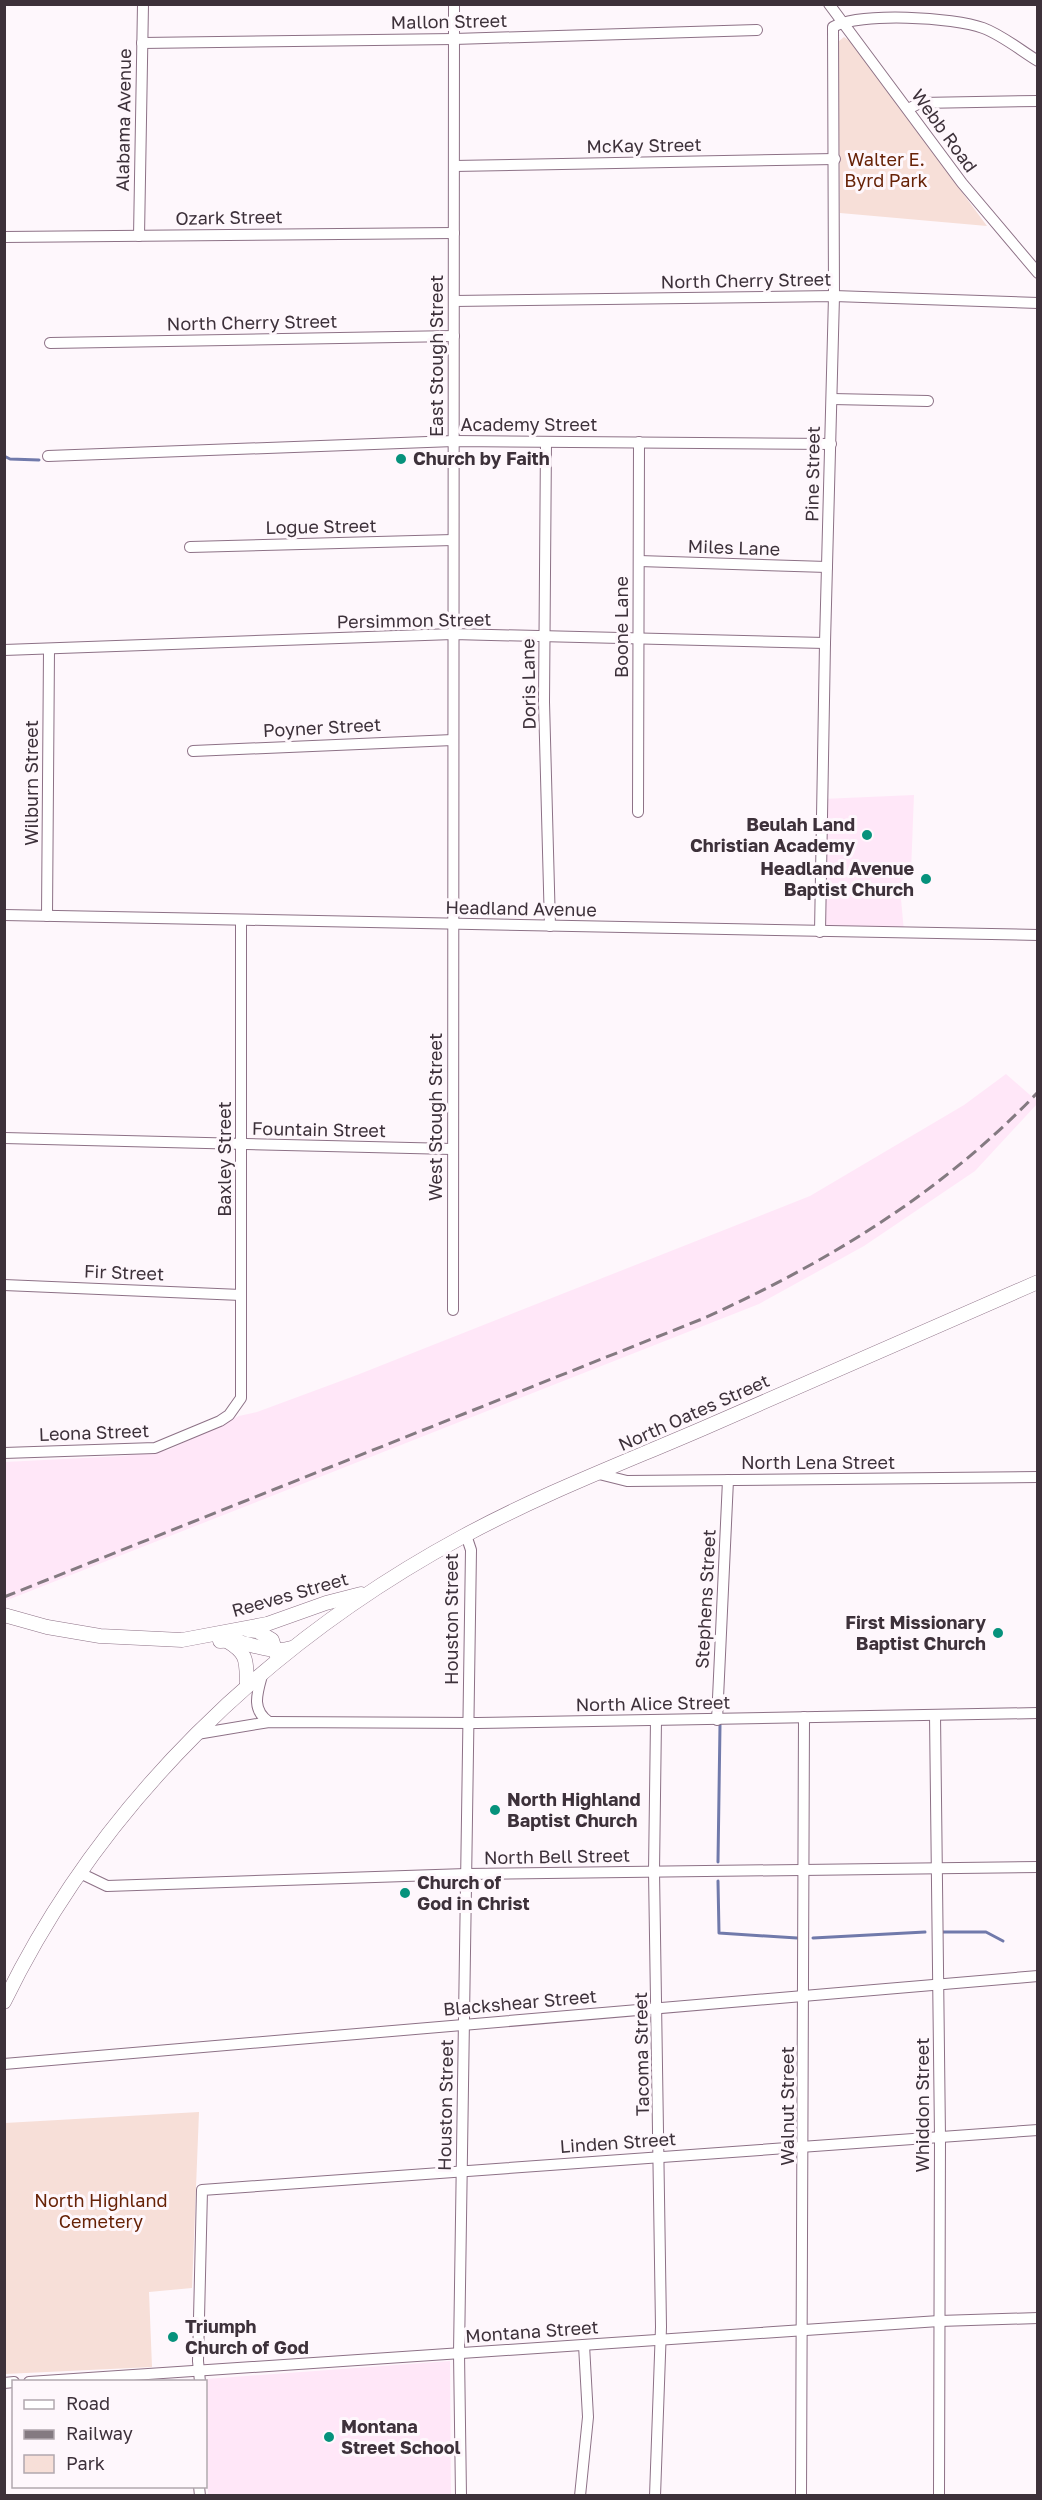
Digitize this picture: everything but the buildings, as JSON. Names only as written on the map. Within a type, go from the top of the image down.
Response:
[{"type":"main road","name":"North Oates Street","points":[[372,1591],[466,1535],[599,1474],[1038,1282]]},
{"type":"main road","name":"Reeves Street","points":[[182,1640],[243,1629],[372,1591]]},
{"type":"main road","points":[[4,2002],[30,1953],[80,1873],[150,1784],[196,1734],[271,1662],[372,1591]]},
{"type":"main road","name":"Reeves Street","points":[[4,1615],[100,1636],[182,1640],[196,1644],[236,1640],[271,1662]]},
{"type":"main road","points":[[243,1629],[266,1635],[272,1640],[271,1662]]},
{"type":"main road","points":[[225,1640],[238,1648],[244,1656],[247,1685]]},
{"type":"street","name":"Alabama Avenue","points":[[139,236],[143,4]]},
{"type":"street","name":"East Stough Street","points":[[452,924],[454,4]]},
{"type":"street","name":"Webb Road","points":[[829,4],[962,183],[1038,273]]},
{"type":"street","points":[[842,22],[864,19],[954,20],[997,34],[1038,61]]},
{"type":"street","name":"Pine Street","points":[[820,932],[834,296],[833,27],[842,22]]},
{"type":"street","name":"Mallon Street","points":[[142,43],[454,39],[757,30]]},
{"type":"street","points":[[908,109],[920,103],[1038,100]]},
{"type":"street","name":"McKay Street","points":[[454,166],[835,159]]},
{"type":"street","name":"Ozark Street","points":[[4,237],[454,233]]},
{"type":"street","name":"North Cherry Street","points":[[454,301],[834,296],[1038,303]]},
{"type":"street","name":"North Cherry Street","points":[[50,343],[454,336]]},
{"type":"street","points":[[832,399],[928,401]]},
{"type":"street","name":"Academy Street","points":[[48,456],[454,441],[831,444]]},
{"type":"street","name":"Doris Lane","points":[[546,442],[545,637],[550,926]]},
{"type":"street","name":"Boone Lane","points":[[638,812],[639,442]]},
{"type":"street","name":"Logue Street","points":[[190,547],[453,540]]},
{"type":"street","name":"Miles Lane","points":[[639,561],[827,567]]},
{"type":"street","name":"Persimmon Street","points":[[4,650],[453,634],[825,643]]},
{"type":"street","name":"Wilburn Street","points":[[47,916],[49,650]]},
{"type":"street","name":"Poyner Street","points":[[193,751],[453,740]]},
{"type":"street","name":"Headland Avenue","points":[[4,915],[1038,935]]},
{"type":"street","name":"Baxley Street","points":[[241,920],[241,1398]]},
{"type":"street","name":"West Stough Street","points":[[452,924],[453,1310]]},
{"type":"street","name":"Fountain Street","points":[[4,1137],[452,1149]]},
{"type":"street","name":"Fir Street","points":[[4,1285],[241,1295]]},
{"type":"street","name":"Leona Street","points":[[4,1453],[155,1448],[220,1421],[229,1415],[241,1398]]},
{"type":"street","name":"North Lena Street","points":[[599,1474],[627,1481],[1038,1478]]},
{"type":"street","name":"Stephens Street","points":[[717,1720],[728,1480]]},
{"type":"street","name":"Houston Street","points":[[461,2496],[459,2353],[471,1550],[466,1535]]},
{"type":"street","points":[[269,1722],[263,1718],[256,1705],[271,1662]]},
{"type":"street","name":"North Alice Street","points":[[196,1734],[269,1722],[717,1720],[1038,1713]]},
{"type":"street","name":"Whiddon Street","points":[[935,1715],[935,1868],[940,2137],[939,2496]]},
{"type":"street","name":"Walnut Street","points":[[801,2496],[804,1717]]},
{"type":"street","name":"Tacoma Street","points":[[656,1720],[654,1871],[658,2008],[661,2327],[656,2496]]},
{"type":"street","name":"North Bell Street","points":[[80,1873],[106,1886],[466,1874],[1038,1867]]},
{"type":"street","name":"Blackshear Street","points":[[4,2064],[1038,1977]]},
{"type":"street","name":"Linden Street","points":[[200,2376],[202,2190],[1038,2130]]},
{"type":"street","name":"Montana Street","points":[[86,2380],[200,2376],[459,2353],[939,2321],[1038,2318]]},
{"type":"street","points":[[580,2496],[588,2417],[584,2345]]},
{"type":"shaded area","name":"Beulah Land Christian Academy","points":[[914,795],[911,871],[903,878],[901,899],[904,932],[820,932],[822,799]]},
{"type":"shaded area","points":[[1006,1074],[1037,1101],[1037,1104],[975,1171],[864,1246],[759,1304],[5,1601],[5,1462],[123,1456],[168,1450],[239,1416],[257,1412],[357,1375],[810,1196],[964,1105]]},
{"type":"shaded area","name":"Montana Street School","points":[[450,2361],[451,2495],[208,2495],[207,2379]]},
{"type":"green space","name":"Walter E. Byrd Park","points":[[844,37],[851,42],[987,226],[840,213],[838,42]]},
{"type":"green space","name":"North Highland Cemetery","points":[[199,2112],[192,2288],[149,2292],[152,2367],[5,2374],[5,2123]]},
{"type":"waterway","points":[[4,456],[10,459],[39,460]]},
{"type":"waterway","points":[[718,1862],[720,1725]]},
{"type":"waterway","points":[[718,1881],[719,1933],[797,1938]]},
{"type":"waterway","points":[[813,1938],[925,1932]]},
{"type":"waterway","points":[[943,1932],[986,1932],[1003,1941]]},
{"type":"railway","points":[[4,1597],[702,1319],[748,1297],[838,1249],[923,1193],[963,1162],[1038,1092]]},
{"type":"place","name":"Church by Faith","points":[[401,459]]},
{"type":"place","name":"Beulah Land Christian Academy","points":[[867,835]]},
{"type":"place","name":"Headland Avenue Baptist Church","points":[[926,879]]},
{"type":"place","name":"First Missionary Baptist Church","points":[[998,1633]]},
{"type":"place","name":"North Highland Baptist Church","points":[[495,1810]]},
{"type":"place","name":"Church of God in Christ","points":[[405,1893]]},
{"type":"place","name":"Triumph Church of God","points":[[173,2337]]},
{"type":"place","name":"Montana Street School","points":[[329,2437]]}]
